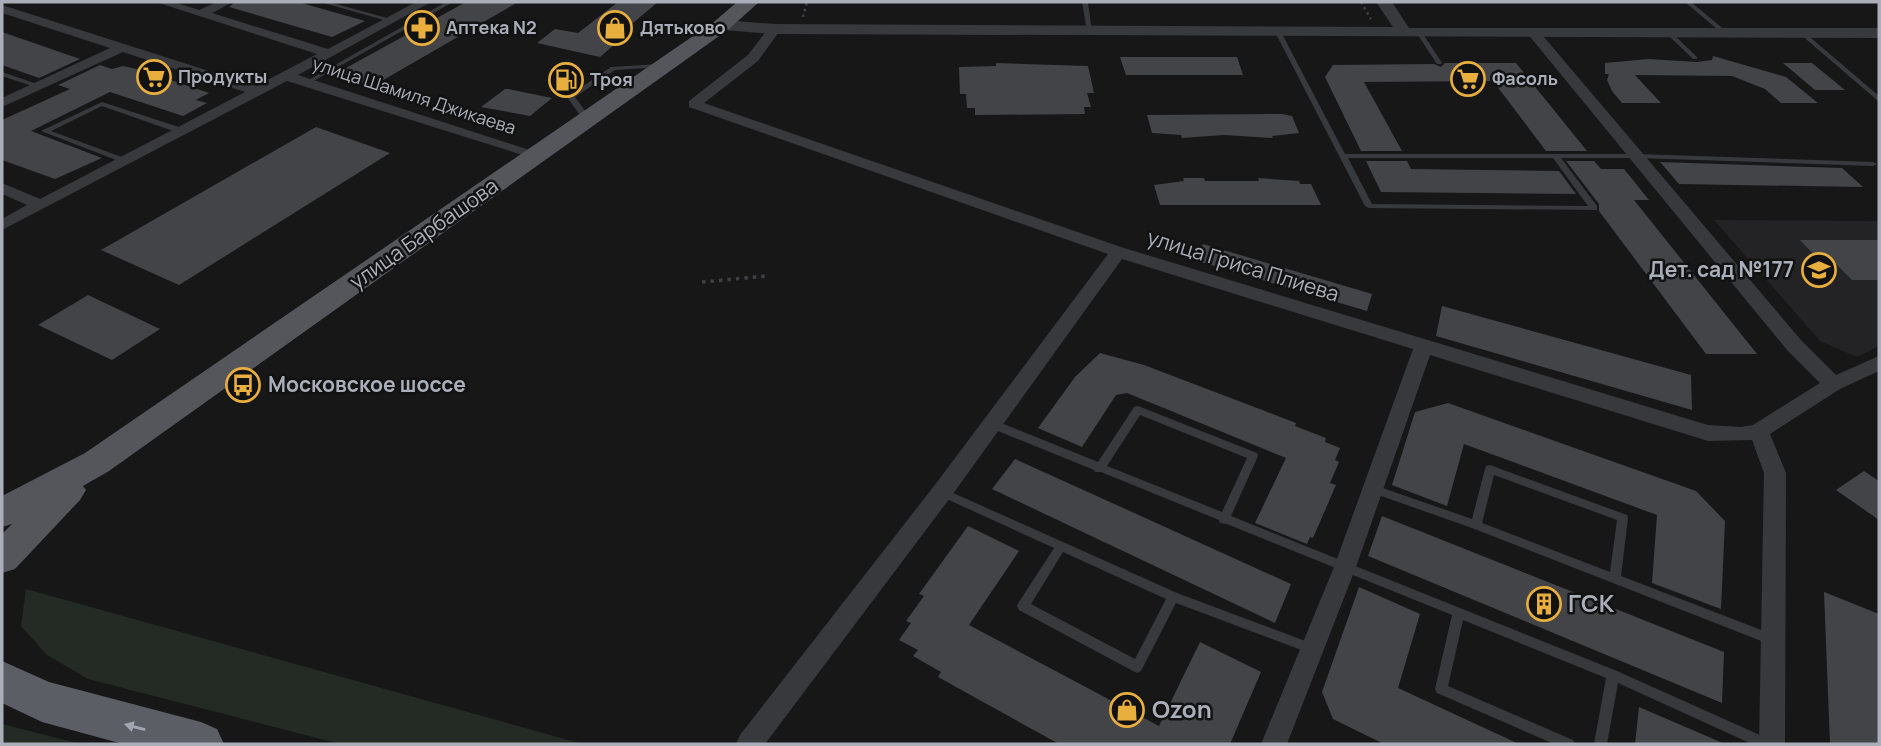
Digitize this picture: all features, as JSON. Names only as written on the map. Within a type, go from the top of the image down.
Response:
[{"type":"highway","points":[[2,681],[42,701],[201,744]]},
{"type":"main road","name":"улица Барбашова","points":[[2,513],[97,462],[722,25],[749,2]]},
{"type":"main road","name":"улица Барбашова","points":[[2,558],[97,462]]},
{"type":"street","points":[[2,8],[14,2]]},
{"type":"street","name":"улица Шамиля Джикаева","points":[[162,2],[328,53]]},
{"type":"street","points":[[202,13],[227,2]]},
{"type":"street","points":[[286,76],[423,2]]},
{"type":"street","points":[[1384,2],[1412,32]]},
{"type":"street","points":[[2,8],[257,91]]},
{"type":"street","points":[[722,25],[775,29],[1090,32],[1879,33]]},
{"type":"street","name":"улица Гриса Плиева","points":[[775,29],[753,58],[694,104],[1118,252],[1708,433],[1741,435],[1759,431],[1833,384],[1879,363]]},
{"type":"street","points":[[1534,33],[1794,345],[1833,384]]},
{"type":"street","points":[[2,103],[121,48]]},
{"type":"street","name":"улица Шамиля Джикаева","points":[[2,225],[286,76],[537,155]]},
{"type":"street","points":[[2,188],[40,205]]},
{"type":"street","points":[[749,744],[942,492],[1118,252]]},
{"type":"street","points":[[1274,744],[1345,567],[1424,346]]},
{"type":"street","points":[[1759,431],[1774,473],[1772,744]]},
{"type":"lane","points":[[323,2],[391,20]]},
{"type":"lane","points":[[308,82],[450,2]]},
{"type":"lane","points":[[1085,2],[1090,32]]},
{"type":"lane","points":[[1688,2],[1725,33]]},
{"type":"lane","points":[[1278,32],[1370,206],[1594,208],[1555,156]]},
{"type":"lane","points":[[1412,32],[1439,63]]},
{"type":"lane","points":[[1669,33],[1695,58]]},
{"type":"lane","points":[[1802,33],[1879,99]]},
{"type":"lane","points":[[2,74],[38,86]]},
{"type":"lane","points":[[124,161],[45,131],[102,104],[182,131]]},
{"type":"lane","points":[[1343,156],[1637,156],[1873,164]]},
{"type":"lane","points":[[1099,469],[1138,410],[1253,456],[1224,520]]},
{"type":"lane","points":[[992,424],[1613,675],[1766,744]]},
{"type":"lane","points":[[1476,525],[1490,469],[1623,518],[1615,579]]},
{"type":"lane","points":[[1374,489],[1476,525],[1773,640]]},
{"type":"lane","points":[[942,492],[1173,597],[1313,649]]},
{"type":"lane","points":[[1061,545],[1023,606],[1137,667],[1173,597]]},
{"type":"lane","points":[[1459,613],[1441,690],[1568,744]]},
{"type":"lane","points":[[1600,744],[1613,675]]},
{"type":"path","points":[[702,282],[767,276]]},
{"type":"shaded area","name":"Дет. сад №177","points":[[1714,220],[1879,221],[1879,346],[1857,357],[1820,341]]},
{"type":"shaded area","points":[[26,589],[583,744],[340,744],[88,679],[47,655],[21,626]]},
{"type":"shaded area","points":[[2,724],[81,744],[2,744]]},
{"type":"building","points":[[235,2],[298,2],[365,21],[332,37],[229,7]]},
{"type":"building","points":[[466,2],[518,2],[373,86],[335,74]]},
{"type":"building","points":[[618,2],[658,2],[609,43],[615,44],[600,57],[537,43],[555,29],[578,33]]},
{"type":"building","points":[[2,32],[80,59],[39,78],[2,65]]},
{"type":"building","points":[[1713,56],[1786,77],[1818,103],[1781,103],[1765,89],[1732,76],[1635,75],[1661,103],[1622,103],[1607,80],[1609,74],[1605,74],[1605,63],[1648,59],[1697,62],[1712,60]]},
{"type":"building","points":[[1120,57],[1237,57],[1243,75],[1126,75]]},
{"type":"building","points":[[996,63],[1088,66],[1094,93],[1087,93],[1091,107],[1084,107],[1085,114],[975,115],[975,108],[967,108],[966,94],[960,94],[959,67],[996,66]]},
{"type":"building","points":[[1445,63],[1516,63],[1587,151],[1546,151],[1493,81],[1364,82],[1402,151],[1361,151],[1325,77],[1333,65],[1434,64],[1441,67]]},
{"type":"building","points":[[1783,63],[1812,63],[1845,90],[1815,90]]},
{"type":"building","points":[[100,65],[112,69],[123,66],[141,70],[209,93],[196,100],[207,103],[183,116],[110,92],[31,131],[102,158],[55,179],[2,160],[2,120],[70,89],[58,85]]},
{"type":"building","points":[[505,89],[552,98],[530,116],[481,107]]},
{"type":"building","points":[[1147,115],[1292,116],[1299,133],[1272,136],[1273,138],[1224,135],[1182,138],[1181,135],[1152,133]]},
{"type":"building","points":[[316,127],[390,153],[179,285],[101,250]]},
{"type":"building","points":[[1366,161],[1407,161],[1411,169],[1559,171],[1576,194],[1381,192]]},
{"type":"building","points":[[1566,161],[1594,161],[1601,169],[1624,169],[1649,200],[1634,200],[1757,354],[1706,354],[1599,211],[1599,204]]},
{"type":"building","points":[[1660,162],[1842,168],[1863,187],[1679,184]]},
{"type":"building","points":[[1183,178],[1204,178],[1205,181],[1259,181],[1258,178],[1299,181],[1300,184],[1311,184],[1321,205],[1160,205],[1154,185],[1184,181]]},
{"type":"building","name":"Дет. сад №177","points":[[1800,240],[1879,240],[1879,280],[1852,280],[1831,259],[1818,259]]},
{"type":"building","points":[[1203,244],[1372,294],[1367,311],[1194,260]]},
{"type":"building","points":[[88,295],[160,329],[112,360],[38,325]]},
{"type":"building","points":[[1442,306],[1691,375],[1692,410],[1436,336]]},
{"type":"building","points":[[1100,353],[1144,365],[1296,423],[1295,426],[1326,438],[1325,442],[1340,448],[1335,460],[1339,462],[1330,483],[1336,485],[1313,538],[1310,537],[1307,544],[1255,523],[1286,458],[1127,393],[1116,395],[1082,447],[1038,428],[1075,377]]},
{"type":"building","points":[[1448,403],[1696,491],[1725,521],[1721,609],[1652,583],[1657,515],[1464,444],[1447,506],[1392,485],[1415,412]]},
{"type":"building","points":[[1015,459],[1291,584],[1275,623],[992,489]]},
{"type":"building","points":[[1864,471],[1879,481],[1879,520],[1836,490]]},
{"type":"building","name":"ГСК","points":[[1382,516],[1724,652],[1722,703],[1368,556]]},
{"type":"building","points":[[968,526],[1019,551],[969,625],[1159,726],[1200,642],[1261,672],[1230,744],[1059,744],[938,677],[941,672],[913,656],[918,650],[899,640],[911,623],[906,621],[924,596],[919,594]]},
{"type":"building","points":[[1359,587],[1420,614],[1398,688],[1519,744],[1384,744],[1333,719],[1322,692]]},
{"type":"building","points":[[1824,592],[1879,614],[1879,744],[1830,744]]},
{"type":"building","points":[[1639,707],[1725,744],[1635,744]]},
{"type":"place","name":"Аптека N2","points":[[422,28]]},
{"type":"place","name":"Дятьково","points":[[615,28]]},
{"type":"place","name":"Продукты","points":[[154,77]]},
{"type":"place","name":"Фасоль","points":[[1468,79]]},
{"type":"place","name":"Троя","points":[[566,80]]},
{"type":"place","name":"Дет. сад №177","points":[[1819,270]]},
{"type":"place","name":"Московское шоссе","points":[[243,385]]},
{"type":"place","name":"ГСК","points":[[1544,604]]},
{"type":"place","name":"Ozon","points":[[1127,710]]}]
